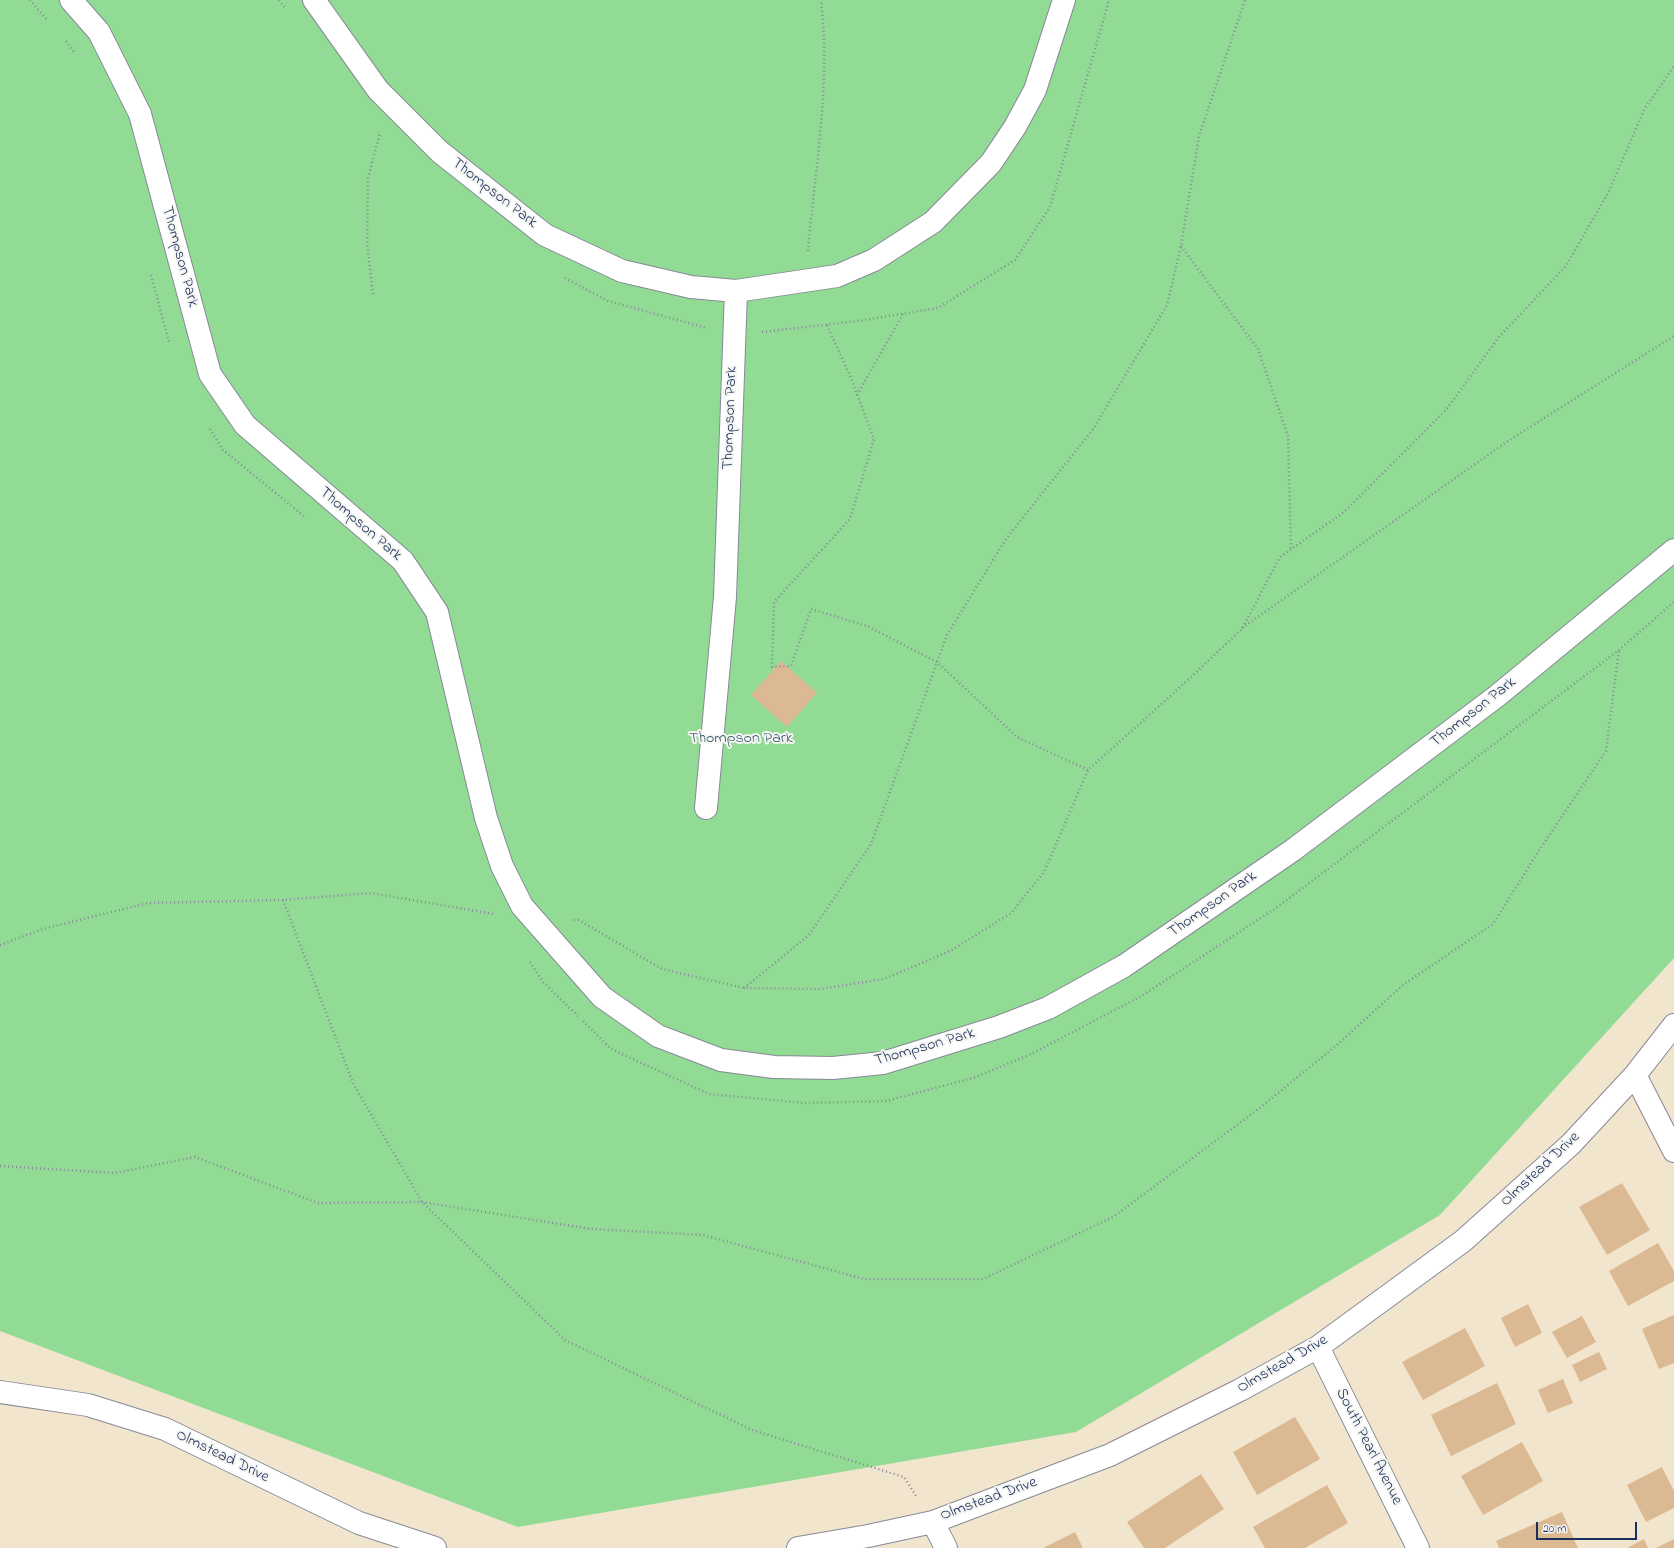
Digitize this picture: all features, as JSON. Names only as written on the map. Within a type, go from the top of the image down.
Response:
[{"type":"street","name":"Thompson Park","points":[[71,0],[99,32],[140,114],[210,374],[245,425],[403,561],[437,612],[486,818],[502,866],[522,906],[602,997],[658,1036],[721,1060],[774,1067],[833,1068],[883,1062],[999,1026],[1048,1008],[1124,966],[1293,850],[1497,696],[1674,550]]},
{"type":"street","name":"Thompson Park","points":[[314,0],[378,90],[440,152],[545,235],[622,271],[691,287],[736,291],[806,282],[837,276],[874,260],[933,222],[991,163],[1015,128],[1035,90],[1064,0]]},
{"type":"street","name":"Thompson Park","points":[[706,808],[725,597],[736,291]]},
{"type":"street","name":"Olmstead Drive","points":[[798,1548],[868,1536],[933,1522],[1110,1455],[1240,1390],[1318,1346],[1463,1241],[1571,1144],[1636,1075],[1674,1025]]},
{"type":"street","points":[[1636,1075],[1674,1151]]},
{"type":"street","name":"South Pearl Avenue","points":[[1318,1346],[1418,1548]]},
{"type":"street","name":"Olmstead Drive","points":[[0,1392],[88,1404],[165,1429],[359,1523],[435,1548]]},
{"type":"street","points":[[933,1522],[946,1548]]},
{"type":"path","points":[[279,0],[288,12]]},
{"type":"path","points":[[806,282],[823,105],[823,16],[821,0]]},
{"type":"path","points":[[561,277],[608,301],[734,335],[827,325],[938,308],[1015,260],[1050,207],[1109,0]]},
{"type":"path","points":[[744,988],[809,935],[870,844],[947,635],[1006,539],[1094,428],[1167,305],[1181,246],[1199,136],[1245,0]]},
{"type":"path","points":[[1242,629],[1280,557],[1344,512],[1446,410],[1499,337],[1566,266],[1608,193],[1644,110],[1674,66]]},
{"type":"path","points":[[373,294],[367,243],[368,178],[381,129],[387,135]]},
{"type":"path","points":[[1181,246],[1258,349],[1288,436],[1291,549]]},
{"type":"path","points":[[857,395],[903,314]]},
{"type":"path","points":[[827,325],[874,439],[850,519],[774,602],[772,667],[791,666],[811,609],[867,626],[937,662],[1017,738],[1088,770]]},
{"type":"path","points":[[530,915],[579,920],[662,969],[744,988],[820,989],[884,979],[952,950],[1011,913],[1044,872],[1088,770],[1242,629],[1508,441],[1674,336]]},
{"type":"path","points":[[0,1166],[115,1173],[195,1158],[318,1203],[422,1202],[591,1229],[703,1235],[864,1279],[983,1279],[1113,1217],[1261,1107],[1338,1044],[1403,985],[1493,924],[1538,852],[1606,751],[1619,650]]},
{"type":"path","points":[[0,945],[43,929],[148,903],[283,900],[371,893],[500,915]]},
{"type":"path","points":[[283,900],[353,1083],[422,1202],[565,1340],[752,1430],[904,1477],[933,1522]]},
{"type":"green space","name":"Thompson Park","points":[[0,0],[1674,0],[1674,958],[1440,1215],[1076,1432],[518,1527],[0,1331]]},
{"type":"building","points":[[781,661],[817,693],[787,727],[751,695]]},
{"type":"building","points":[[1622,1183],[1650,1230],[1607,1255],[1579,1207]]},
{"type":"building","points":[[1658,1243],[1674,1271],[1674,1281],[1628,1306],[1609,1271]]},
{"type":"building","points":[[1528,1304],[1542,1333],[1515,1347],[1501,1318]]},
{"type":"building","points":[[1674,1315],[1674,1363],[1659,1369],[1642,1329]]},
{"type":"building","points":[[1582,1316],[1596,1342],[1567,1358],[1552,1332]]},
{"type":"building","points":[[1465,1328],[1485,1366],[1423,1400],[1402,1362]]},
{"type":"building","points":[[1599,1352],[1607,1369],[1580,1382],[1572,1365]]},
{"type":"building","points":[[1563,1379],[1573,1403],[1548,1413],[1538,1390]]},
{"type":"building","points":[[1497,1383],[1516,1424],[1451,1456],[1431,1415]]},
{"type":"building","points":[[1295,1417],[1320,1459],[1257,1495],[1233,1452]]},
{"type":"building","points":[[1522,1442],[1543,1481],[1483,1515],[1461,1476]]},
{"type":"building","points":[[1662,1467],[1674,1491],[1674,1508],[1646,1522],[1627,1485]]},
{"type":"building","points":[[1201,1474],[1224,1509],[1165,1548],[1144,1548],[1127,1522]]},
{"type":"building","points":[[1327,1485],[1348,1523],[1305,1548],[1265,1548],[1253,1527]]},
{"type":"building","points":[[1562,1512],[1578,1548],[1499,1548],[1496,1541]]},
{"type":"building","points":[[1075,1532],[1083,1548],[1043,1548]]},
{"type":"building","points":[[1644,1539],[1648,1548],[1627,1548]]},
{"type":"building","points":[[1674,1539],[1674,1548],[1656,1548]]}]
